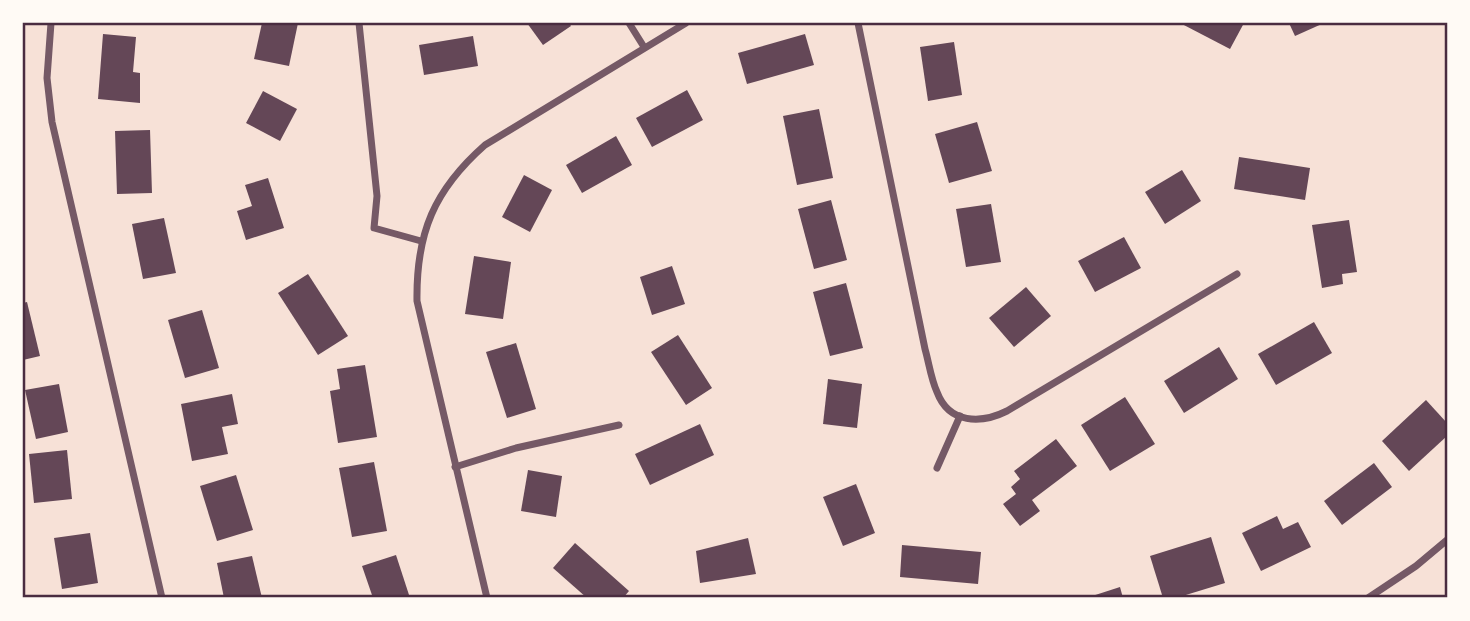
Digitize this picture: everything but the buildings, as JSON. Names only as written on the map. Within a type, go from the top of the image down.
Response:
[{"type":"street","points":[[51,23],[47,78],[52,122],[162,598]]},
{"type":"street","points":[[359,23],[377,196],[374,228],[421,240]]},
{"type":"street","points":[[629,23],[644,47]]},
{"type":"street","points":[[487,598],[417,301],[416,271],[421,240],[445,187],[485,145],[686,23]]},
{"type":"street","points":[[858,23],[925,349],[937,394],[947,408],[960,416],[975,420],[991,419],[1237,274]]},
{"type":"street","points":[[937,468],[960,416]]},
{"type":"street","points":[[455,467],[516,448],[619,425]]},
{"type":"street","points":[[1368,598],[1416,566],[1447,540]]}]
